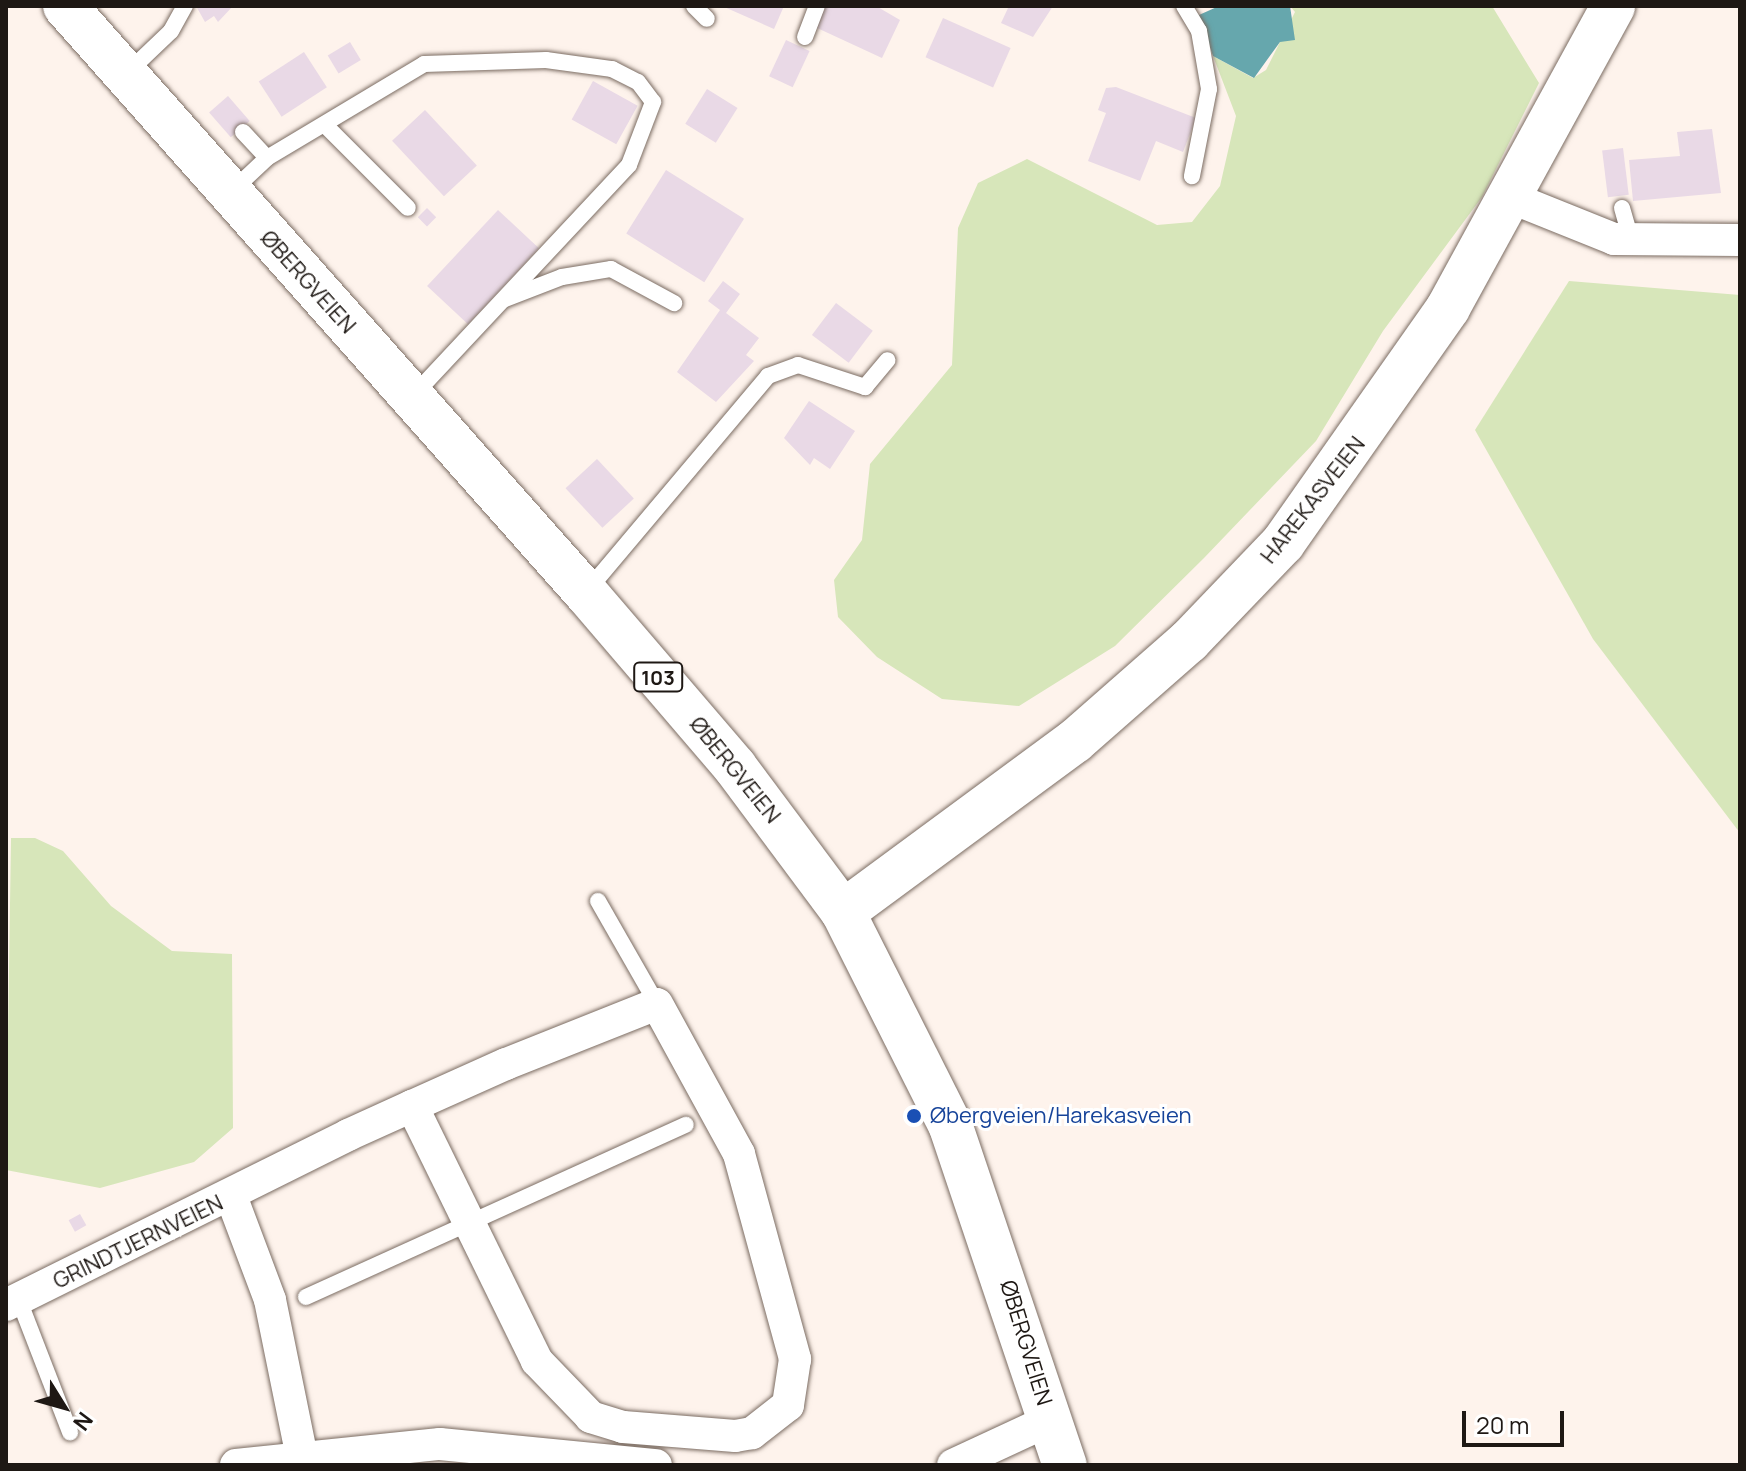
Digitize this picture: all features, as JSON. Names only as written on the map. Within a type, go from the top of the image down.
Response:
[{"type":"main road","name":"ØBERGVEIEN","points":[[65,6],[586,593],[735,767],[843,912],[951,1127],[1065,1465]]},
{"type":"main road","name":"HAREKASVEIEN","points":[[843,912],[1075,741],[1189,641],[1283,543],[1378,416],[1512,198],[1613,6]]},
{"type":"street","points":[[1512,198],[1631,239],[1740,240]]},
{"type":"street","points":[[231,1196],[412,1106],[657,1004],[739,1154],[795,1359],[788,1405],[752,1433],[735,1436],[623,1427],[591,1417],[537,1361],[412,1106]]},
{"type":"street","name":"GRINDTJERNVEIEN","points":[[13,1302],[231,1196],[270,1300],[301,1453]]},
{"type":"street","points":[[953,1465],[1050,1420]]},
{"type":"street","points":[[236,1465],[301,1453],[440,1444],[656,1465]]},
{"type":"lane","points":[[124,75],[171,31],[185,6]]},
{"type":"lane","points":[[694,6],[707,19]]},
{"type":"lane","points":[[805,37],[817,6]]},
{"type":"lane","points":[[1184,6],[1199,31],[1209,89],[1192,176]]},
{"type":"lane","points":[[229,194],[267,158],[424,64],[546,60],[612,69],[638,82],[653,102],[629,165],[412,397]]},
{"type":"lane","points":[[325,125],[408,208]]},
{"type":"lane","points":[[243,132],[267,158]]},
{"type":"lane","points":[[1622,208],[1631,239]]},
{"type":"lane","points":[[499,301],[562,277],[611,269],[674,303]]},
{"type":"lane","points":[[586,593],[768,376],[798,365],[865,387],[888,360]]},
{"type":"lane","points":[[598,901],[657,1004]]},
{"type":"lane","points":[[306,1297],[686,1125]]},
{"type":"lane","name":"GRINDTJERNVEIEN","points":[[13,1302],[70,1432]]},
{"type":"green space","points":[[1290,6],[1492,6],[1539,83],[1482,197],[1383,331],[1316,441],[1204,558],[1115,646],[1019,706],[942,699],[877,657],[838,617],[834,580],[862,540],[870,464],[952,365],[958,228],[978,183],[1027,159],[1157,225],[1192,222],[1220,186],[1236,116],[1213,56],[1253,78],[1266,70],[1295,12]]},
{"type":"green space","points":[[1569,281],[1740,295],[1740,833],[1593,639],[1475,430]]},
{"type":"green space","points":[[11,838],[35,838],[63,851],[111,906],[172,951],[232,954],[233,1128],[194,1162],[100,1188],[6,1170]]},
{"type":"water","points":[[1219,6],[1290,6],[1295,40],[1280,42],[1254,78],[1213,56],[1199,15]]},
{"type":"building","points":[[196,6],[233,6],[218,22],[214,16],[205,22]]},
{"type":"building","points":[[722,6],[784,6],[774,29]]},
{"type":"building","points":[[825,6],[876,6],[900,20],[882,58],[815,27]]},
{"type":"building","points":[[1009,6],[1053,6],[1033,37],[1001,23]]},
{"type":"building","points":[[943,18],[1011,48],[993,87],[926,57]]},
{"type":"building","points":[[786,40],[810,51],[793,87],[769,76]]},
{"type":"building","points":[[350,42],[361,60],[339,73],[328,55]]},
{"type":"building","points":[[304,52],[327,87],[282,117],[259,81]]},
{"type":"building","points":[[593,81],[638,106],[616,144],[572,119]]},
{"type":"building","points":[[1116,87],[1196,118],[1183,152],[1156,141],[1140,181],[1088,161],[1106,113],[1098,110],[1106,88]]},
{"type":"building","points":[[707,89],[738,108],[716,143],[685,124]]},
{"type":"building","points":[[228,96],[250,121],[231,137],[209,112]]},
{"type":"building","points":[[425,110],[477,166],[444,196],[392,141]]},
{"type":"building","points":[[1712,129],[1721,193],[1633,201],[1629,160],[1680,156],[1677,132]]},
{"type":"building","points":[[1623,148],[1629,195],[1608,197],[1602,151]]},
{"type":"building","points":[[666,170],[744,219],[704,282],[626,234]]},
{"type":"building","points":[[427,208],[436,217],[427,226],[418,217]]},
{"type":"building","points":[[498,210],[539,248],[468,324],[427,286]]},
{"type":"building","points":[[723,281],[740,294],[726,313],[759,338],[746,355],[754,361],[716,402],[677,372],[720,310],[708,301]]},
{"type":"building","points":[[836,303],[873,331],[849,363],[812,335]]},
{"type":"building","points":[[809,401],[855,431],[830,469],[814,458],[810,465],[784,438]]},
{"type":"building","points":[[597,459],[634,498],[602,528],[566,488]]},
{"type":"building","points":[[80,1214],[86,1225],[75,1232],[69,1220]]},
{"type":"place","name":"Øbergveien/Harekasveien","points":[[914,1116]]}]
